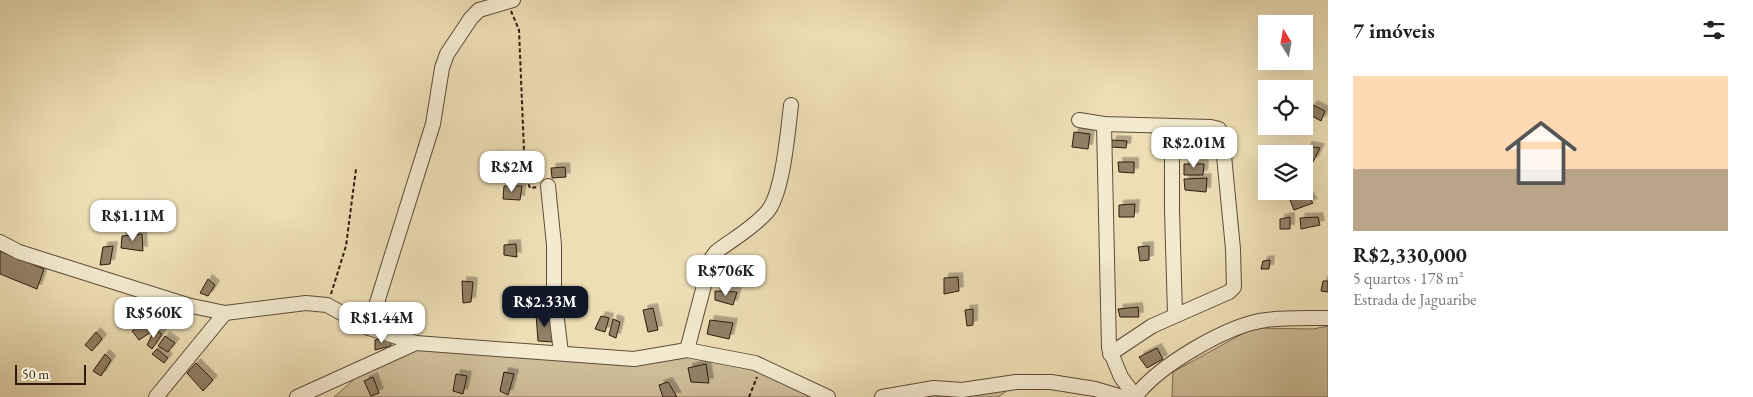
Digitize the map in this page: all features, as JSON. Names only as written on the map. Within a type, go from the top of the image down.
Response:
[{"type":"street","points":[[369,328],[433,124],[442,68],[447,54],[470,18],[479,10],[510,1]]},
{"type":"street","points":[[687,350],[711,259],[716,252],[759,221],[769,210],[783,171],[791,104]]},
{"type":"street","points":[[1078,120],[1104,124],[1211,127],[1219,129],[1221,132],[1235,284],[1229,292],[1175,314],[1140,332],[1110,354]]},
{"type":"street","points":[[1104,124],[1110,354],[1131,397]]},
{"type":"street","points":[[1172,126],[1175,314]]},
{"type":"street","points":[[548,186],[554,245],[554,296],[560,353]]},
{"type":"street","points":[[0,242],[19,252],[153,294],[225,313],[306,303],[327,305],[369,328],[416,343],[634,359],[687,350],[762,366],[828,397]]},
{"type":"street","points":[[156,397],[225,313]]},
{"type":"street","points":[[1131,397],[1174,361],[1218,337],[1252,323],[1268,319],[1328,318]]},
{"type":"street","points":[[297,397],[416,343]]},
{"type":"street","points":[[882,397],[934,388],[962,390],[1016,382],[1051,382],[1131,397]]},
{"type":"path","points":[[510,1],[519,30],[526,181],[530,188],[548,186]]},
{"type":"path","points":[[327,305],[346,246],[356,169]]},
{"type":"path","points":[[749,397],[762,366]]},
{"type":"shaded area","points":[[1328,326],[1328,397],[1172,397],[1173,372],[1253,328],[1313,329]]},
{"type":"shaded area","points":[[411,349],[685,354],[732,361],[765,373],[813,397],[334,397],[358,376]]},
{"type":"shaded area","points":[[1014,386],[998,397],[901,397]]},
{"type":"building","points":[[1313,105],[1325,111],[1321,121],[1313,116]]},
{"type":"building","points":[[1074,132],[1090,134],[1088,149],[1072,147]]},
{"type":"building","points":[[1112,140],[1127,141],[1126,148],[1111,147]]},
{"type":"building","points":[[1313,147],[1320,148],[1313,162]]},
{"type":"building","points":[[1118,162],[1134,162],[1134,173],[1119,172]]},
{"type":"building","points":[[1184,164],[1204,164],[1203,175],[1184,175]]},
{"type":"building","points":[[565,167],[566,177],[552,178],[551,168]]},
{"type":"building","points":[[1207,178],[1206,192],[1185,190],[1184,179]]},
{"type":"building","points":[[504,186],[522,186],[520,200],[503,199]]},
{"type":"building","points":[[1290,200],[1311,200],[1313,203],[1294,210]]},
{"type":"building","points":[[1135,204],[1134,217],[1119,217],[1119,205]]},
{"type":"building","points":[[1290,217],[1290,229],[1280,229],[1280,219]]},
{"type":"building","points":[[1318,217],[1320,225],[1301,229],[1300,218]]},
{"type":"building","points":[[142,234],[143,251],[121,248],[122,236]]},
{"type":"building","points":[[516,244],[517,257],[504,255],[504,245]]},
{"type":"building","points":[[113,246],[110,264],[100,265],[103,247]]},
{"type":"building","points":[[1149,246],[1149,260],[1140,261],[1138,247]]},
{"type":"building","points":[[0,251],[44,269],[37,289],[0,274]]},
{"type":"building","points":[[1270,260],[1269,269],[1261,269],[1263,261]]},
{"type":"building","points":[[958,277],[959,291],[944,294],[944,278]]},
{"type":"building","points":[[208,279],[215,285],[208,296],[200,293]]},
{"type":"building","points":[[462,281],[473,282],[471,302],[463,303]]},
{"type":"building","points":[[1323,281],[1328,281],[1328,292],[1321,291]]},
{"type":"building","points":[[715,291],[737,292],[733,305],[715,300]]},
{"type":"building","points":[[567,302],[570,315],[558,314],[555,303]]},
{"type":"building","points":[[1138,307],[1139,317],[1120,317],[1118,309]]},
{"type":"building","points":[[653,308],[658,330],[648,332],[643,310]]},
{"type":"building","points":[[973,309],[973,325],[967,326],[965,310]]},
{"type":"building","points":[[536,314],[551,314],[553,342],[538,341]]},
{"type":"building","points":[[601,316],[609,318],[605,332],[595,329]]},
{"type":"building","points":[[150,318],[157,328],[139,340],[132,331]]},
{"type":"building","points":[[613,319],[620,322],[616,338],[609,335]]},
{"type":"building","points":[[710,320],[733,323],[729,339],[707,334]]},
{"type":"building","points":[[155,329],[162,334],[152,349],[147,345]]},
{"type":"building","points":[[96,332],[102,339],[92,351],[85,345]]},
{"type":"building","points":[[165,336],[175,343],[168,352],[158,346]]},
{"type":"building","points":[[390,338],[391,346],[375,350],[375,340]]},
{"type":"building","points":[[1157,348],[1163,359],[1147,368],[1139,357]]},
{"type":"building","points":[[157,349],[168,358],[164,363],[152,354]]},
{"type":"building","points":[[105,354],[111,360],[101,376],[93,371]]},
{"type":"building","points":[[196,363],[213,380],[203,391],[187,373]]},
{"type":"building","points":[[706,364],[709,383],[691,382],[688,368]]},
{"type":"building","points":[[504,372],[514,374],[508,395],[500,391]]},
{"type":"building","points":[[456,374],[467,376],[463,394],[453,391]]},
{"type":"building","points":[[373,377],[379,393],[371,396],[364,381]]},
{"type":"building","points":[[668,382],[677,397],[663,397],[659,385]]}]
